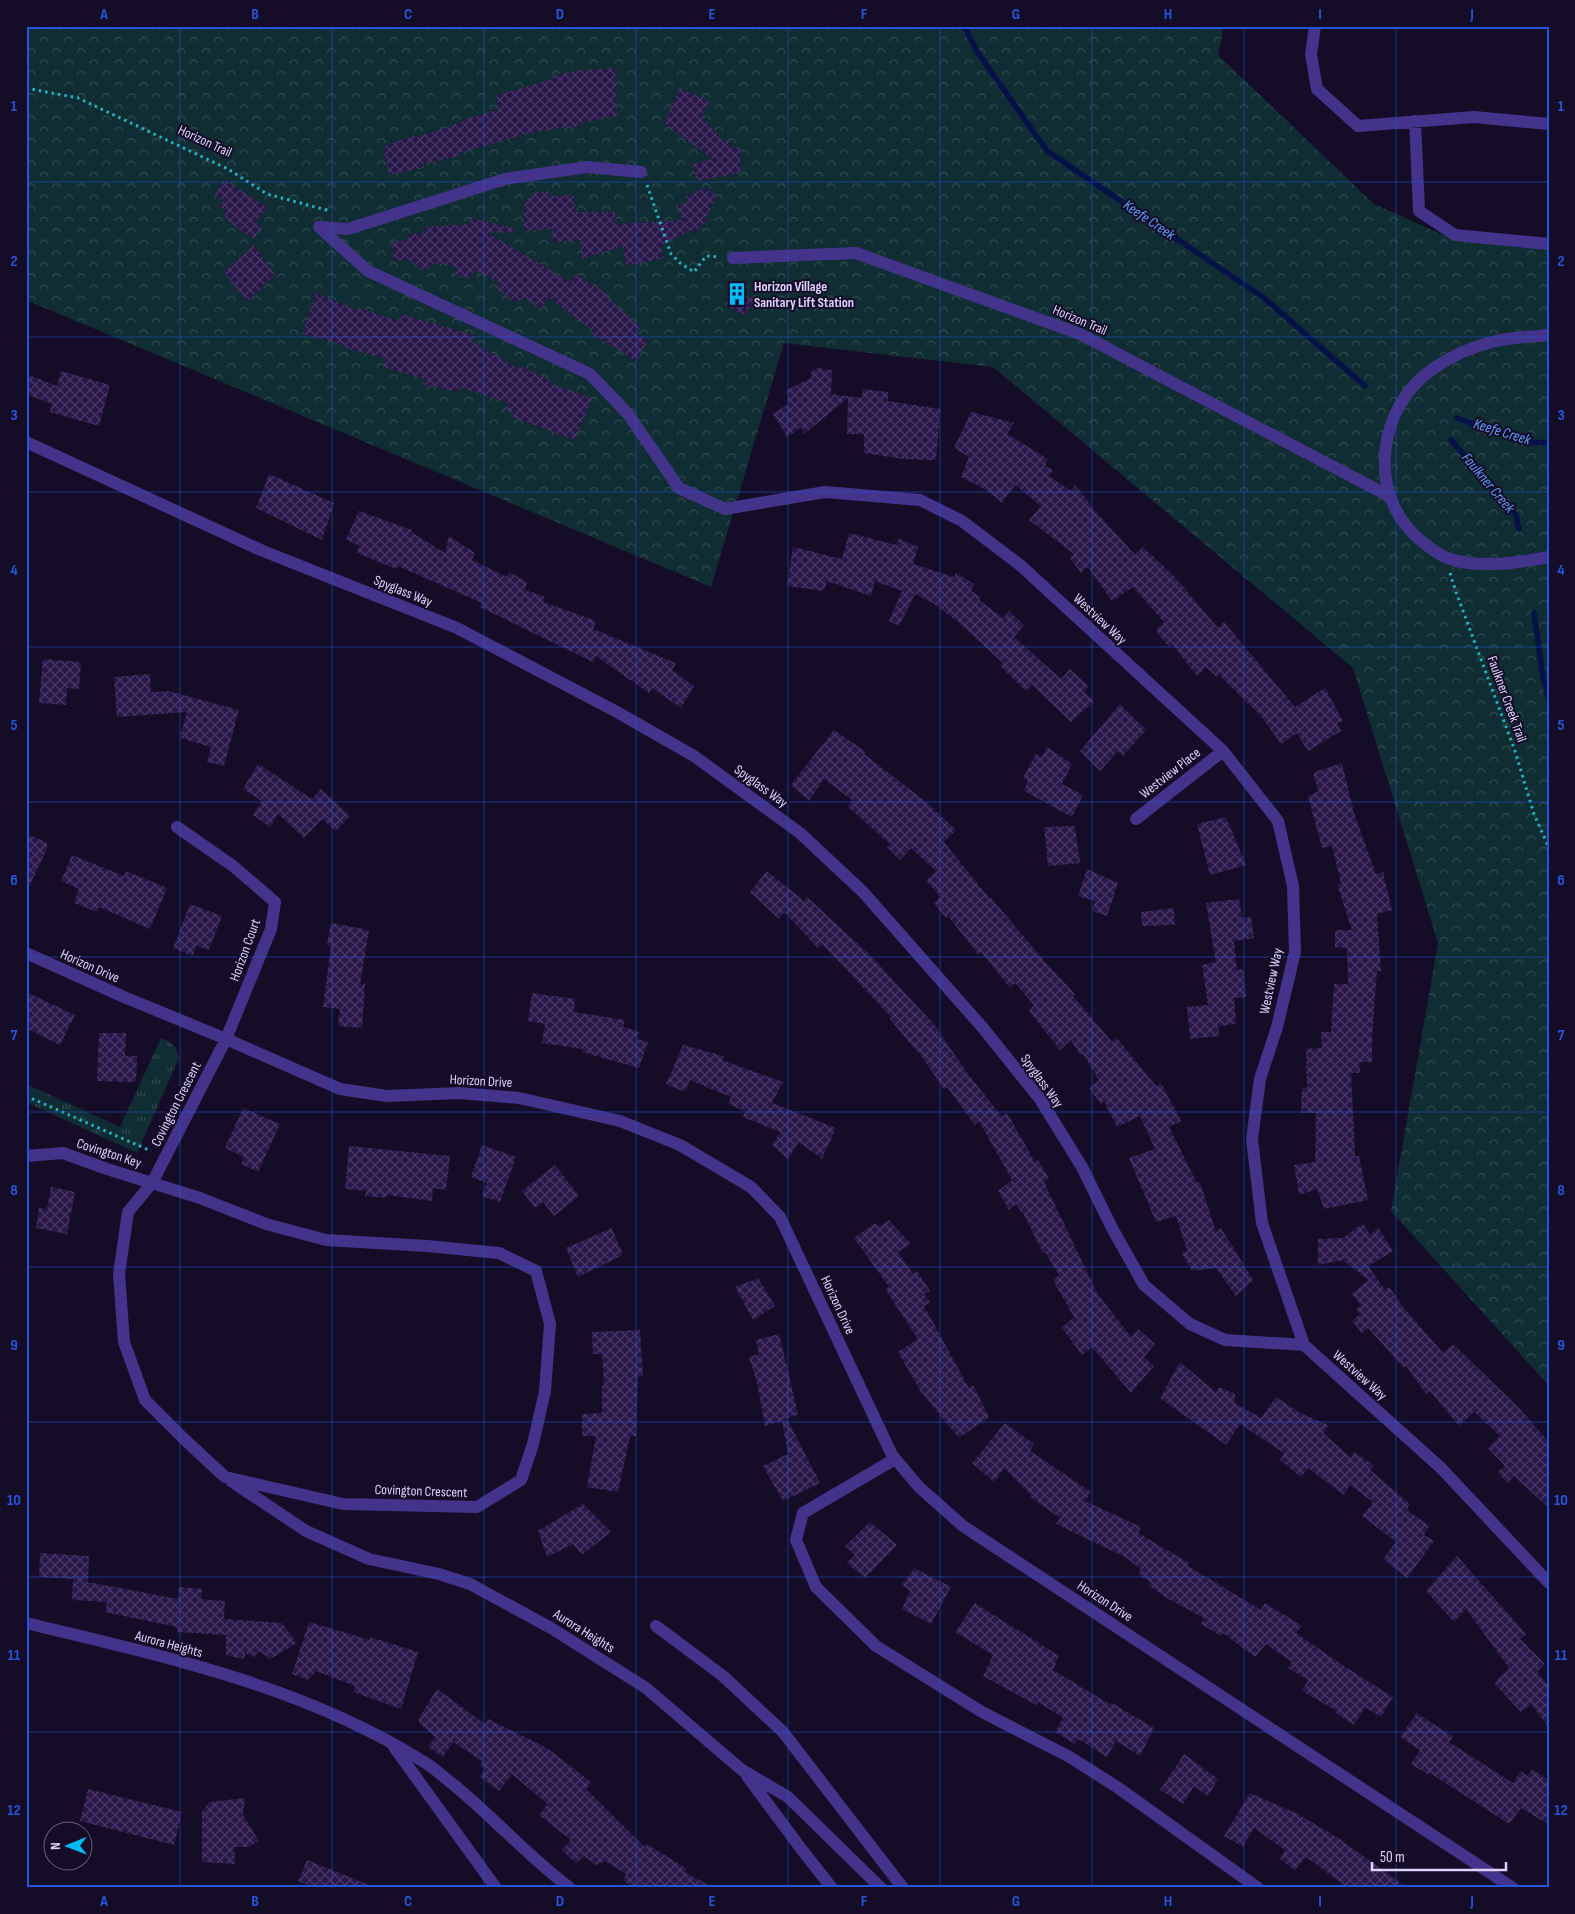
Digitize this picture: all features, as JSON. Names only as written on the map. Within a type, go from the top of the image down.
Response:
[{"type":"street","points":[[1315,26],[1311,54],[1317,89],[1358,126],[1474,117],[1549,124]]},
{"type":"street","points":[[1415,121],[1420,211],[1455,235],[1549,244]]},
{"type":"street","name":"Westview Way","points":[[642,172],[588,166],[505,178],[348,229],[319,227],[368,271],[590,374],[628,414],[679,488],[725,509],[825,492],[920,500],[962,520],[1020,565],[1223,751],[1278,820],[1293,886],[1295,952],[1277,1027],[1260,1079],[1252,1139],[1262,1223],[1304,1345],[1441,1468],[1549,1583]]},
{"type":"street","name":"Horizon Trail","points":[[734,258],[856,253],[1043,320],[1080,334],[1389,496]]},
{"type":"street","points":[[1549,335],[1493,342],[1470,349],[1434,368],[1417,382],[1402,402],[1390,428],[1384,460],[1389,496],[1396,513],[1409,530],[1425,544],[1446,557],[1470,563],[1516,563],[1549,557]]},
{"type":"street","name":"Spyglass Way","points":[[26,442],[262,551],[457,628],[617,712],[694,756],[800,833],[863,892],[983,1028],[1040,1099],[1082,1167],[1112,1228],[1144,1285],[1190,1324],[1225,1340],[1304,1345]]},
{"type":"street","name":"Westview Place","points":[[1136,819],[1223,751]]},
{"type":"street","name":"Horizon Court","points":[[176,827],[233,866],[275,902],[271,929],[226,1039]]},
{"type":"street","name":"Horizon Drive","points":[[26,953],[124,998],[226,1039],[340,1089],[387,1096],[459,1093],[519,1098],[620,1121],[680,1145],[751,1187],[780,1217],[895,1459],[919,1487],[963,1526],[1513,1888]]},
{"type":"street","name":"Covington Crescent","points":[[152,1183],[200,1198],[266,1224],[326,1240],[427,1246],[499,1253],[536,1271],[550,1324],[544,1390],[533,1444],[521,1480],[477,1507],[343,1504],[225,1477],[145,1400],[124,1342],[118,1274],[128,1212],[152,1183],[226,1039]]},
{"type":"street","name":"Covington Key","points":[[26,1156],[63,1154],[152,1183]]},
{"type":"street","points":[[895,1459],[803,1513],[796,1540],[816,1587],[876,1646],[982,1712],[1068,1756],[1258,1888]]},
{"type":"street","name":"Aurora Heights","points":[[225,1477],[306,1531],[368,1559],[439,1574],[470,1584],[551,1628],[646,1688],[742,1770],[788,1797],[881,1888]]},
{"type":"street","name":"Aurora Heights","points":[[26,1623],[272,1688],[344,1718],[426,1762],[480,1807],[551,1874],[570,1888]]},
{"type":"street","points":[[656,1626],[723,1676],[783,1732],[903,1888]]},
{"type":"street","points":[[391,1743],[496,1888]]},
{"type":"street","points":[[742,1770],[832,1888]]},
{"type":"path","name":"Horizon Trail","points":[[26,88],[78,98],[228,169],[267,194],[332,212]]},
{"type":"path","points":[[642,172],[671,254],[680,263],[694,272],[706,256],[734,258]]},
{"type":"path","name":"Faulkner Creek Trail","points":[[1446,557],[1456,592],[1515,751],[1534,814],[1549,848]]},
{"type":"path","points":[[26,1096],[165,1157]]},
{"type":"green space","points":[[26,26],[1224,26],[1218,55],[1374,204],[1452,239],[1549,248],[1549,1386],[1391,1211],[1438,943],[1353,668],[993,367],[784,343],[711,587],[26,300]]},
{"type":"green space","points":[[161,1038],[173,1045],[179,1058],[137,1153],[26,1102],[26,1084],[120,1127]]},
{"type":"building","points":[[615,68],[617,116],[579,123],[580,126],[538,131],[459,153],[459,156],[422,164],[424,168],[389,175],[383,147],[414,135],[415,138],[462,122],[462,120],[499,109],[496,95],[553,79],[552,76],[573,71]]},
{"type":"building","points":[[680,88],[709,101],[702,116],[724,142],[731,141],[731,149],[740,147],[740,173],[697,181],[693,164],[713,159],[664,123]]},
{"type":"building","points":[[224,180],[267,207],[256,222],[262,229],[253,239],[224,218],[226,213],[219,206],[223,201],[215,194]]},
{"type":"building","points":[[705,188],[717,196],[705,219],[711,219],[702,224],[697,233],[690,230],[661,246],[663,258],[626,266],[623,246],[581,259],[581,240],[553,242],[552,229],[524,231],[525,198],[532,198],[533,192],[549,191],[550,196],[574,195],[575,212],[615,212],[616,224],[683,220],[676,206],[688,202],[686,196]]},
{"type":"building","points":[[471,218],[514,228],[514,232],[488,233],[570,282],[576,274],[607,294],[605,296],[641,327],[636,334],[648,340],[636,361],[592,334],[594,332],[548,297],[541,309],[523,297],[517,303],[497,289],[500,283],[474,270],[469,279],[454,274],[456,267],[435,263],[423,271],[409,260],[394,261],[392,242],[408,240],[408,235],[425,232],[424,227],[469,224]]},
{"type":"building","points":[[254,245],[275,274],[247,302],[224,272]]},
{"type":"building","name":"Horizon Village Sanitary Lift Station","points":[[733,286],[755,301],[743,316],[725,304]]},
{"type":"building","points":[[316,293],[356,310],[357,307],[398,321],[401,314],[474,335],[472,342],[519,369],[520,366],[551,381],[550,383],[592,398],[575,440],[513,417],[514,413],[506,409],[508,403],[459,387],[457,392],[423,384],[425,379],[383,367],[386,358],[344,348],[345,345],[302,334]]},
{"type":"building","points":[[817,368],[832,370],[831,394],[862,398],[863,389],[888,392],[888,401],[940,409],[936,460],[903,459],[864,453],[864,434],[847,434],[848,398],[804,434],[801,427],[787,437],[773,414],[788,404],[787,390],[811,378],[811,372]]},
{"type":"building","points":[[61,371],[110,385],[99,426],[50,412],[52,404],[26,394],[26,374],[57,386]]},
{"type":"building","points":[[971,412],[1014,423],[1007,434],[1048,459],[1045,466],[1053,470],[1049,476],[1071,491],[1075,485],[1088,503],[1135,555],[1143,547],[1175,577],[1218,628],[1224,622],[1295,707],[1325,688],[1343,721],[1337,723],[1341,731],[1308,751],[1297,733],[1281,744],[1261,716],[1219,675],[1217,677],[1206,667],[1197,676],[1172,644],[1169,647],[1156,631],[1164,622],[1133,587],[1112,601],[1088,567],[1081,573],[1070,558],[1074,554],[1029,520],[1041,506],[1015,485],[1002,503],[985,489],[961,477],[969,457],[954,448]]},
{"type":"building","points":[[269,474],[334,503],[322,540],[256,508]]},
{"type":"building","points":[[359,511],[412,530],[411,532],[445,553],[449,536],[475,553],[472,560],[507,577],[509,572],[527,582],[525,590],[545,597],[543,602],[596,621],[593,629],[676,663],[672,670],[694,686],[681,708],[652,688],[649,693],[596,656],[593,662],[480,607],[482,603],[398,566],[396,569],[357,553],[359,546],[346,539]]},
{"type":"building","points":[[849,533],[897,545],[899,539],[918,547],[913,564],[954,577],[956,573],[974,584],[971,591],[981,597],[979,600],[1003,618],[1009,611],[1024,625],[1014,637],[1061,679],[1070,669],[1088,686],[1084,692],[1094,701],[1071,722],[1032,685],[1026,691],[1000,666],[1003,663],[958,622],[933,603],[915,594],[899,626],[889,621],[902,591],[875,581],[871,596],[827,581],[824,591],[787,586],[793,547],[842,559]]},
{"type":"building","points":[[43,659],[81,662],[79,689],[67,688],[66,705],[39,703]]},
{"type":"building","points":[[150,674],[151,692],[168,691],[239,710],[224,766],[207,762],[211,747],[180,738],[187,712],[117,717],[114,677]]},
{"type":"building","points":[[1120,704],[1146,730],[1123,756],[1118,751],[1100,771],[1080,751]]},
{"type":"building","points":[[834,730],[866,752],[864,754],[925,801],[956,830],[944,842],[990,899],[1075,994],[1073,996],[1112,1042],[1117,1038],[1156,1086],[1161,1083],[1181,1121],[1169,1127],[1197,1183],[1200,1182],[1216,1232],[1221,1228],[1253,1280],[1236,1296],[1216,1268],[1192,1271],[1182,1254],[1187,1250],[1176,1216],[1156,1222],[1129,1158],[1155,1149],[1140,1116],[1117,1127],[1104,1101],[1101,1104],[1089,1088],[1099,1080],[1083,1054],[1081,1056],[1071,1040],[1060,1050],[1029,1011],[1034,1005],[1015,983],[1010,988],[981,952],[978,954],[948,916],[946,918],[934,903],[941,897],[926,881],[936,871],[911,848],[900,860],[887,847],[890,844],[848,807],[852,800],[824,779],[809,801],[791,785]]},
{"type":"building","points":[[1047,747],[1072,764],[1062,784],[1083,795],[1072,817],[1024,791],[1028,781],[1023,778],[1036,754],[1042,757]]},
{"type":"building","points":[[1342,763],[1354,813],[1376,874],[1383,872],[1392,910],[1377,914],[1381,971],[1377,971],[1372,1062],[1359,1062],[1360,1073],[1351,1073],[1355,1156],[1359,1156],[1368,1200],[1324,1209],[1317,1189],[1299,1195],[1294,1165],[1315,1162],[1316,1113],[1301,1113],[1302,1088],[1307,1088],[1306,1049],[1322,1048],[1321,1032],[1331,1032],[1334,984],[1348,984],[1347,948],[1335,947],[1335,930],[1352,930],[1337,884],[1341,883],[1332,846],[1322,848],[1308,796],[1319,791],[1314,779],[1314,772]]},
{"type":"building","points":[[258,764],[312,799],[321,789],[350,816],[336,831],[322,819],[304,838],[278,814],[270,827],[253,815],[262,801],[243,789]]},
{"type":"building","points":[[1226,817],[1246,865],[1210,875],[1197,824]]},
{"type":"building","points":[[1075,826],[1080,863],[1048,866],[1044,827]]},
{"type":"building","points":[[26,833],[47,843],[47,849],[26,893]]},
{"type":"building","points":[[72,855],[124,876],[126,871],[167,888],[150,929],[99,907],[97,912],[74,903],[79,889],[61,881]]},
{"type":"building","points":[[1087,869],[1118,883],[1107,916],[1092,911],[1095,901],[1078,896]]},
{"type":"building","points":[[767,871],[804,901],[807,897],[871,956],[939,1030],[971,1078],[1002,1117],[1007,1113],[1035,1162],[1038,1160],[1049,1178],[1044,1182],[1097,1293],[1131,1337],[1138,1329],[1155,1344],[1144,1357],[1154,1366],[1131,1393],[1092,1347],[1082,1355],[1062,1328],[1074,1317],[1053,1280],[1059,1275],[1045,1252],[1043,1253],[1022,1211],[1016,1204],[1009,1210],[998,1191],[1012,1180],[979,1121],[975,1125],[947,1087],[944,1089],[918,1051],[890,1019],[891,1017],[822,944],[818,948],[784,912],[779,919],[750,892]]},
{"type":"building","points":[[1239,899],[1242,918],[1251,917],[1254,938],[1234,941],[1237,970],[1243,969],[1246,997],[1234,998],[1236,1024],[1218,1026],[1219,1036],[1190,1039],[1187,1007],[1208,1005],[1202,965],[1216,962],[1206,903]]},
{"type":"building","points":[[190,904],[222,916],[209,950],[196,946],[193,956],[173,948]]},
{"type":"building","points":[[1174,908],[1175,925],[1142,926],[1141,912]]},
{"type":"building","points":[[331,923],[369,930],[360,984],[365,984],[362,1028],[338,1026],[340,1009],[323,1007],[331,946],[327,945]]},
{"type":"building","points":[[26,992],[75,1015],[60,1045],[26,1028]]},
{"type":"building","points":[[532,993],[575,999],[574,1012],[625,1020],[623,1027],[639,1032],[637,1039],[648,1042],[639,1068],[582,1052],[583,1049],[542,1043],[545,1024],[528,1021]]},
{"type":"building","points":[[99,1033],[126,1033],[125,1056],[137,1056],[136,1082],[97,1081]]},
{"type":"building","points":[[683,1045],[724,1056],[722,1060],[783,1082],[772,1103],[836,1128],[822,1159],[799,1142],[788,1159],[772,1145],[780,1132],[743,1117],[745,1111],[728,1104],[731,1097],[690,1080],[685,1092],[666,1084]]},
{"type":"building","points":[[243,1108],[280,1124],[258,1172],[241,1164],[244,1157],[225,1148]]},
{"type":"building","points":[[482,1145],[516,1157],[500,1202],[482,1196],[487,1183],[471,1177]]},
{"type":"building","points":[[349,1146],[450,1156],[446,1190],[433,1188],[432,1201],[387,1195],[386,1198],[365,1196],[366,1191],[345,1189]]},
{"type":"building","points":[[555,1165],[579,1196],[554,1216],[543,1202],[535,1208],[522,1191]]},
{"type":"building","points":[[51,1187],[75,1192],[67,1234],[36,1228],[39,1208],[47,1209]]},
{"type":"building","points":[[889,1220],[911,1244],[898,1252],[913,1274],[917,1271],[930,1291],[924,1294],[930,1302],[924,1306],[969,1388],[973,1385],[989,1417],[959,1438],[921,1392],[898,1352],[918,1339],[885,1289],[889,1287],[854,1238],[875,1223],[879,1227]]},
{"type":"building","points":[[1363,1223],[1370,1235],[1378,1228],[1393,1251],[1368,1266],[1385,1290],[1389,1287],[1404,1308],[1443,1353],[1453,1344],[1519,1408],[1549,1442],[1549,1508],[1514,1476],[1507,1483],[1498,1472],[1505,1466],[1488,1448],[1500,1436],[1474,1412],[1459,1426],[1430,1391],[1426,1394],[1406,1366],[1404,1368],[1368,1328],[1362,1333],[1352,1321],[1360,1314],[1356,1309],[1361,1305],[1352,1294],[1368,1280],[1343,1260],[1318,1265],[1318,1239],[1343,1238]]},
{"type":"building","points":[[612,1228],[623,1255],[578,1277],[566,1248]]},
{"type":"building","points":[[758,1278],[775,1306],[753,1320],[735,1287]]},
{"type":"building","points":[[640,1330],[643,1376],[638,1376],[636,1436],[630,1436],[618,1492],[587,1487],[596,1436],[582,1436],[582,1414],[602,1413],[602,1386],[604,1386],[602,1354],[593,1354],[592,1332]]},
{"type":"building","points":[[779,1334],[798,1414],[787,1419],[820,1483],[783,1501],[763,1466],[788,1454],[782,1421],[765,1426],[757,1382],[749,1357],[759,1354],[756,1340]]},
{"type":"building","points":[[1180,1362],[1216,1392],[1219,1387],[1235,1394],[1235,1403],[1261,1418],[1276,1397],[1300,1413],[1328,1425],[1324,1434],[1351,1458],[1354,1452],[1374,1465],[1370,1470],[1410,1504],[1407,1510],[1429,1526],[1424,1535],[1434,1541],[1407,1578],[1383,1559],[1396,1542],[1362,1516],[1373,1502],[1350,1485],[1344,1495],[1308,1468],[1301,1477],[1280,1460],[1284,1453],[1240,1424],[1226,1445],[1160,1398]]},
{"type":"building","points":[[1005,1423],[1034,1444],[1030,1451],[1091,1492],[1085,1501],[1141,1527],[1138,1533],[1189,1563],[1188,1566],[1261,1610],[1265,1603],[1302,1626],[1296,1633],[1393,1697],[1381,1717],[1365,1707],[1354,1725],[1336,1713],[1337,1711],[1302,1691],[1308,1680],[1288,1668],[1292,1662],[1266,1644],[1255,1657],[1223,1633],[1221,1636],[1201,1624],[1204,1618],[1165,1597],[1148,1585],[1150,1582],[1138,1574],[1141,1569],[1125,1557],[1056,1524],[1060,1518],[1030,1497],[1031,1495],[1004,1468],[994,1482],[972,1463]]},
{"type":"building","points":[[583,1504],[611,1532],[582,1555],[573,1544],[547,1557],[538,1531]]},
{"type":"building","points":[[870,1522],[897,1545],[865,1578],[847,1563],[855,1555],[845,1546]]},
{"type":"building","points":[[40,1553],[89,1556],[88,1582],[178,1599],[179,1587],[202,1589],[201,1599],[225,1601],[224,1619],[282,1623],[297,1643],[270,1659],[259,1651],[254,1657],[246,1653],[243,1659],[226,1655],[226,1635],[177,1632],[177,1627],[105,1612],[107,1602],[72,1600],[73,1579],[39,1577]]},
{"type":"building","points":[[1457,1556],[1526,1634],[1520,1639],[1545,1664],[1537,1672],[1549,1686],[1549,1728],[1531,1704],[1521,1712],[1494,1683],[1509,1668],[1466,1609],[1454,1622],[1426,1591]]},
{"type":"building","points":[[914,1568],[951,1587],[931,1624],[902,1609],[910,1591],[902,1585]]},
{"type":"building","points":[[975,1603],[1059,1656],[1053,1670],[1154,1728],[1140,1756],[1116,1741],[1107,1757],[1078,1739],[1075,1744],[1055,1732],[1063,1718],[1038,1702],[1036,1705],[983,1676],[993,1655],[955,1632]]},
{"type":"building","points":[[309,1622],[370,1640],[370,1637],[418,1652],[401,1709],[353,1692],[355,1686],[316,1671],[308,1680],[292,1674]]},
{"type":"building","points":[[437,1689],[485,1724],[488,1719],[547,1748],[591,1782],[586,1789],[645,1847],[647,1844],[687,1869],[685,1872],[713,1888],[633,1888],[623,1880],[626,1874],[605,1861],[596,1865],[584,1856],[576,1863],[561,1850],[571,1840],[539,1815],[547,1804],[512,1774],[499,1791],[480,1777],[485,1769],[480,1765],[482,1761],[453,1742],[443,1757],[428,1747],[435,1737],[419,1723],[419,1718]]},
{"type":"building","points":[[1417,1713],[1453,1737],[1449,1742],[1513,1783],[1521,1771],[1527,1776],[1532,1769],[1549,1781],[1549,1825],[1521,1808],[1509,1824],[1430,1773],[1429,1775],[1411,1764],[1420,1750],[1400,1737]]},
{"type":"building","points":[[1184,1754],[1218,1779],[1208,1796],[1194,1786],[1183,1804],[1160,1790]]},
{"type":"building","points":[[88,1789],[182,1812],[174,1845],[92,1824],[92,1822],[80,1821]]},
{"type":"building","points":[[1250,1793],[1298,1814],[1338,1838],[1408,1888],[1348,1888],[1306,1857],[1295,1870],[1280,1859],[1285,1850],[1254,1828],[1243,1847],[1224,1836]]},
{"type":"building","points":[[245,1798],[243,1815],[259,1841],[249,1847],[234,1847],[235,1864],[202,1862],[202,1811],[210,1802]]},
{"type":"building","points":[[307,1860],[374,1888],[315,1888],[298,1881]]},
{"type":"waterway","name":"Keefe Creek","points":[[964,26],[978,53],[1047,151],[1264,298],[1365,386]]},
{"type":"waterway","name":"Keefe Creek","points":[[1457,418],[1528,443],[1549,442]]},
{"type":"waterway","name":"Faulkner Creek","points":[[1451,440],[1516,515],[1519,529]]},
{"type":"waterway","name":"Faulkner Creek","points":[[1534,613],[1543,677],[1549,700]]},
{"type":"place","name":"Horizon Village Sanitary Lift Station","points":[[737,294]]}]
